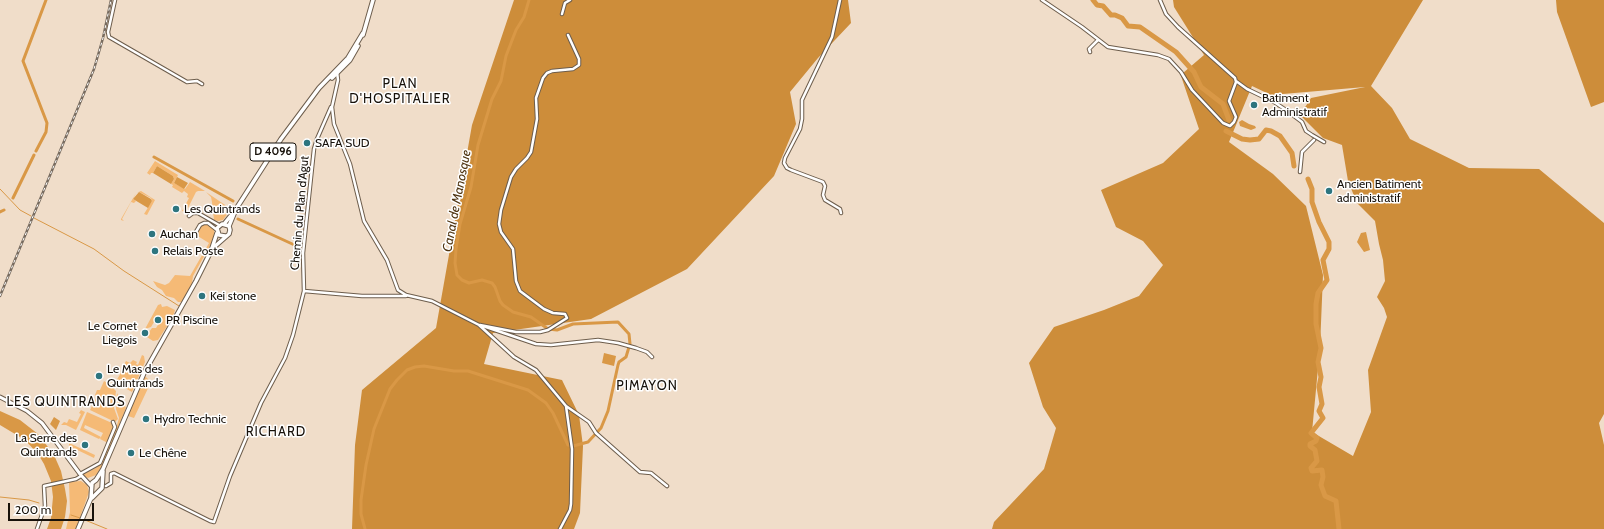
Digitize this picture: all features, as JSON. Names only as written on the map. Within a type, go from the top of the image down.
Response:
[{"type":"main road","name":"D 4096","points":[[313,97],[337,73],[355,51],[363,34],[373,0]]},
{"type":"main road","name":"D 4096","points":[[224,224],[236,209],[282,139],[313,97],[348,58],[363,34]]},
{"type":"main road","name":"D 4096","points":[[229,226],[236,209]]},
{"type":"main road","points":[[78,529],[91,498],[92,487],[103,469],[144,373],[196,282],[211,251],[219,225],[224,224],[229,226],[230,232],[211,251]]},
{"type":"main road","points":[[217,232],[221,236],[225,236]]},
{"type":"main road","points":[[0,397],[35,417],[67,456],[80,475],[98,491]]},
{"type":"main road","points":[[91,498],[103,485],[103,469]]},
{"type":"main road","points":[[85,479],[95,480],[103,485]]},
{"type":"street","points":[[115,0],[108,32],[109,37],[186,82],[197,81],[202,84]]},
{"type":"street","points":[[562,14],[565,3],[570,0]]},
{"type":"street","points":[[840,0],[832,37],[802,100],[802,119],[800,129],[784,158],[784,163],[787,168],[791,170],[823,182],[825,186],[825,200],[840,209],[841,213]]},
{"type":"street","points":[[1042,0],[1082,27],[1108,47],[1169,59],[1181,72],[1192,90],[1223,123],[1230,126],[1234,122],[1236,115],[1229,100],[1236,82]]},
{"type":"street","points":[[1160,0],[1166,14],[1232,74],[1236,82],[1286,110],[1302,122],[1306,130],[1324,142]]},
{"type":"street","points":[[479,324],[516,332],[540,332],[548,330],[566,319],[566,315],[547,311],[520,291],[516,281],[513,249],[500,229],[499,221],[511,177],[531,152],[538,119],[536,98],[543,78],[547,73],[552,71],[573,69],[579,65],[579,59],[568,35]]},
{"type":"street","points":[[1090,52],[1089,49],[1098,40]]},
{"type":"street","points":[[348,58],[337,73],[338,80],[332,107],[334,124],[350,164],[364,221],[384,254],[397,288],[401,293],[432,301],[479,324],[536,344],[551,345],[598,340],[636,348],[647,352],[652,357]]},
{"type":"street","name":"Chemin du Plan d'Agut","points":[[103,485],[111,483],[110,476],[111,474],[114,474],[214,522],[230,476],[260,403],[285,358],[294,335],[304,291],[303,253],[314,149],[332,107]]},
{"type":"street","points":[[1300,172],[1302,152],[1314,140]]},
{"type":"street","points":[[189,216],[193,213],[198,213],[219,225]]},
{"type":"street","points":[[193,237],[200,225],[204,223],[208,223],[217,232]]},
{"type":"street","points":[[304,291],[362,296],[406,295]]},
{"type":"street","points":[[479,324],[514,357],[536,370],[566,406],[587,420],[597,434],[640,472],[651,473],[666,485]]},
{"type":"street","points":[[560,529],[570,510],[571,504],[572,447],[566,406]]},
{"type":"street","points":[[37,529],[45,506],[44,487],[48,484],[68,480],[97,465],[101,461],[116,427],[113,422]]},
{"type":"shaded area","points":[[514,0],[848,0],[851,23],[818,58],[790,92],[796,124],[774,176],[687,269],[591,319],[493,333],[484,364],[562,380],[579,415],[583,446],[580,513],[574,529],[352,529],[355,445],[362,390],[436,328],[472,125]]},
{"type":"shaded area","points":[[1173,0],[1423,0],[1371,86],[1392,108],[1410,139],[1469,168],[1539,169],[1604,223],[1604,414],[1599,423],[1604,445],[1604,529],[992,529],[994,522],[1044,469],[1056,428],[1043,407],[1029,363],[1054,327],[1139,296],[1163,265],[1143,241],[1116,227],[1101,190],[1163,163],[1199,129],[1180,73],[1183,73],[1204,55],[1174,7]],"holes":[[[1252,86],[1271,95],[1365,87],[1311,98],[1300,115],[1323,138],[1342,145],[1348,181],[1357,203],[1375,221],[1383,260],[1385,281],[1377,297],[1384,308],[1387,317],[1368,370],[1371,412],[1353,456],[1312,432],[1320,347],[1323,275],[1306,206],[1273,174],[1229,142]]]},
{"type":"shaded area","points":[[1556,0],[1604,0],[1604,102],[1591,107],[1557,12]]},
{"type":"shaded area","points":[[1242,120],[1255,126],[1256,128],[1251,130],[1240,126],[1239,122]]},
{"type":"shaded area","points":[[155,161],[178,175],[174,183],[185,189],[190,182],[205,191],[196,192],[186,212],[182,211],[189,198],[187,197],[188,194],[184,191],[182,193],[172,187],[173,185],[171,184],[174,179],[173,176],[157,166],[153,173],[150,175],[147,173]]},
{"type":"shaded area","points":[[157,166],[173,176],[174,179],[171,184],[153,173]]},
{"type":"shaded area","points":[[177,177],[188,183],[184,189],[174,183]]},
{"type":"shaded area","points":[[141,191],[155,200],[147,215],[144,214],[152,201],[151,198],[139,192],[136,193]]},
{"type":"shaded area","points":[[139,192],[151,199],[152,201],[148,208],[133,199]]},
{"type":"shaded area","points":[[206,192],[231,209],[223,220],[214,220],[211,197]]},
{"type":"shaded area","points":[[136,193],[133,199],[136,201],[134,203],[131,202],[122,219],[124,221],[121,220],[121,219]]},
{"type":"shaded area","points":[[207,224],[214,230],[215,237],[193,276],[192,283],[183,302],[178,302],[174,298],[166,296],[153,281],[165,285],[169,283],[175,275],[190,276],[209,243],[196,235],[202,225]]},
{"type":"shaded area","points":[[1366,232],[1370,250],[1364,252],[1357,242],[1361,233]]},
{"type":"shaded area","points":[[161,304],[162,307],[167,306],[175,310],[173,317],[158,340],[153,341],[147,337],[152,328],[156,328],[161,320],[157,317],[151,327],[145,329],[158,305]]},
{"type":"shaded area","points":[[604,353],[616,356],[614,366],[602,363]]},
{"type":"shaded area","points":[[142,355],[144,356],[145,362],[132,392],[116,383],[116,381],[124,368],[123,366],[126,361],[130,363],[133,360],[137,362],[136,364],[138,365]]},
{"type":"shaded area","points":[[144,375],[151,382],[134,418],[128,416]]},
{"type":"shaded area","points":[[104,381],[116,391],[114,408],[118,419],[115,422],[90,410],[97,396],[95,395],[97,390],[100,390]]},
{"type":"shaded area","points":[[117,393],[126,408],[104,463],[96,475],[88,478],[84,476],[84,474],[96,468],[102,462],[117,425],[119,418],[116,409]]},
{"type":"shaded area","points":[[81,410],[85,412],[76,430],[66,425],[61,425],[64,422],[67,423],[69,419],[77,422],[81,414],[79,413]]},
{"type":"shaded area","points":[[0,411],[20,420],[38,434],[54,455],[61,471],[67,501],[65,517],[61,529],[47,529],[51,518],[53,497],[51,481],[44,464],[38,454],[25,440],[0,425]]},
{"type":"shaded area","points":[[87,412],[112,423],[114,428],[108,443],[100,439],[101,437],[99,439],[80,430]],"holes":[[[85,425],[103,433],[101,437],[84,428]]]},
{"type":"shaded area","points":[[54,417],[60,421],[56,430],[50,424]]},
{"type":"shaded area","points":[[69,443],[95,455],[94,458],[69,446]]},
{"type":"shaded area","points":[[81,481],[87,485],[89,492],[76,529],[66,529],[70,512],[69,482]]},
{"type":"waterway","points":[[36,151],[46,132],[47,123],[23,61],[46,0]]},
{"type":"waterway","name":"Canal de Manosque","points":[[529,0],[524,17],[516,30],[506,56],[501,81],[492,99],[478,145],[471,187],[460,224],[455,263],[457,275],[462,280],[469,283],[482,280],[492,283],[503,305],[513,312],[531,317],[548,329],[557,330],[573,324],[618,322],[629,334],[630,344]]},
{"type":"waterway","points":[[1093,0],[1097,5],[1103,6],[1111,15],[1122,18],[1128,26],[1140,27],[1176,52],[1194,72],[1201,87],[1223,104],[1229,120]]},
{"type":"waterway","points":[[1226,131],[1242,139],[1250,140],[1259,139],[1266,130],[1271,131],[1280,136],[1292,153],[1294,166]]},
{"type":"waterway","points":[[13,198],[34,155]]},
{"type":"waterway","points":[[154,157],[233,201]]},
{"type":"waterway","points":[[1308,179],[1312,189],[1312,202],[1319,222],[1329,242],[1329,249],[1323,260],[1327,280],[1318,293],[1316,304],[1316,324],[1321,348],[1318,362],[1321,377],[1319,387],[1322,404],[1319,411],[1323,418],[1311,433],[1317,438],[1316,441],[1310,444],[1310,446],[1315,450],[1317,461],[1311,468],[1312,471],[1322,470],[1323,477],[1321,485],[1325,496],[1336,501],[1339,529]]},
{"type":"waterway","points":[[0,189],[20,210],[31,216]]},
{"type":"waterway","points":[[0,212],[4,210]]},
{"type":"waterway","points":[[34,218],[94,249],[124,271],[179,306]]},
{"type":"waterway","points":[[238,219],[301,248]]},
{"type":"waterway","name":"Canal de Manosque","points":[[365,529],[361,514],[361,500],[366,465],[374,429],[390,389],[407,370],[424,366],[454,371],[468,371],[528,390],[546,403],[553,413],[568,445],[573,446],[588,442],[601,428],[608,411],[619,362],[626,357],[629,347]]},
{"type":"waterway","points":[[0,497],[29,500],[39,503]]},
{"type":"waterway","points":[[71,515],[80,518]]},
{"type":"waterway","points":[[85,520],[107,529]]},
{"type":"railway","points":[[0,296],[94,69],[103,38],[111,0]]},
{"type":"place","name":"Batiment Administratif","points":[[1254,105]]},
{"type":"place","name":"SAFA SUD","points":[[307,143]]},
{"type":"place","name":"Ancien Batiment administratif","points":[[1329,191]]},
{"type":"place","name":"Les Quintrands","points":[[176,209]]},
{"type":"place","name":"Auchan","points":[[152,234]]},
{"type":"place","name":"Relais Poste","points":[[155,251]]},
{"type":"place","name":"Kei stone","points":[[202,296]]},
{"type":"place","name":"PR Piscine","points":[[158,320]]},
{"type":"place","name":"Le Cornet Liegois","points":[[145,333]]},
{"type":"place","name":"Le Mas des Quintrands","points":[[99,376]]},
{"type":"place","name":"Hydro Technic","points":[[146,419]]},
{"type":"place","name":"La Serre des Quintrands","points":[[85,445]]},
{"type":"place","name":"Le Chêne","points":[[131,453]]},
{"type":"district","name":"PLAN D'HOSPITALIER","points":[[400,92]]},
{"type":"district","name":"PIMAYON","points":[[647,386]]},
{"type":"district","name":"LES QUINTRANDS","points":[[66,402]]},
{"type":"district","name":"RICHARD","points":[[276,432]]}]
